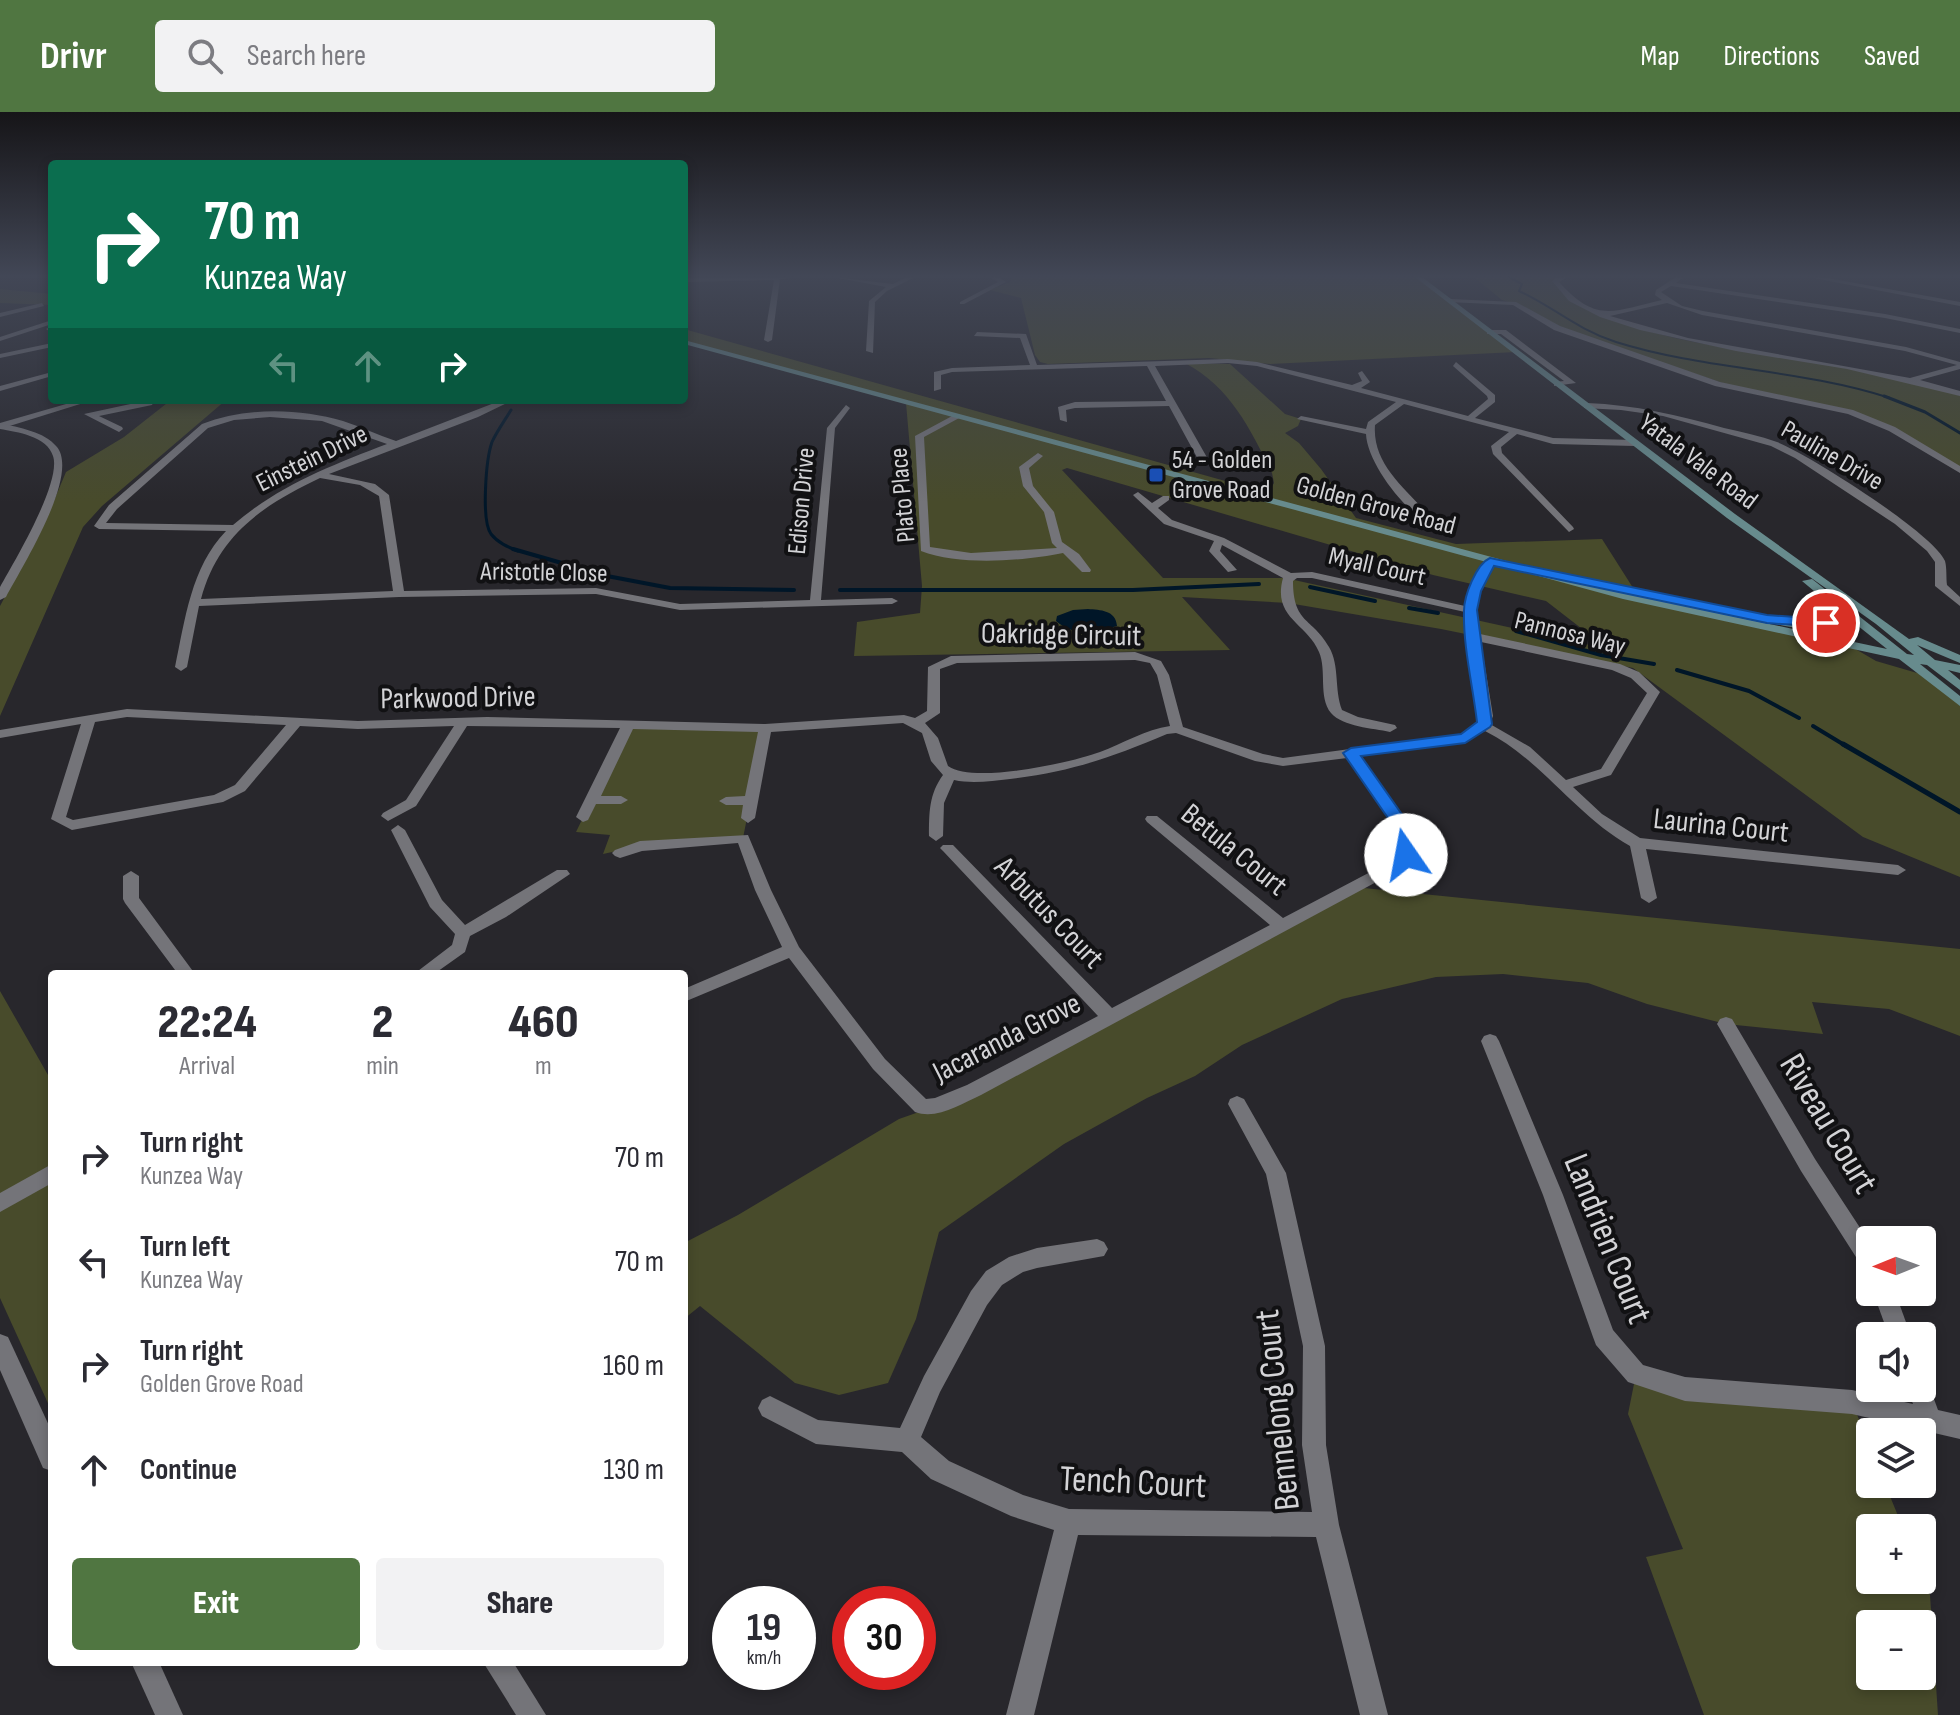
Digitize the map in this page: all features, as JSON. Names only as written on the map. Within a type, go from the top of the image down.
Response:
[{"type":"main road","name":"Golden Grove Road","points":[[720,352],[1673,608],[1910,654],[1960,659]]},
{"type":"main road","name":"Yatala Vale Road","points":[[1516,352],[1731,516],[1855,603],[1910,654]]},
{"type":"main road","points":[[1731,516],[1889,645],[1910,654],[1960,702]]},
{"type":"main road","name":"Golden Grove Road","points":[[1495,562],[1889,645]]},
{"type":"main road","points":[[1767,619],[1814,624],[1829,622],[1838,613],[1827,597]]},
{"type":"main road","points":[[1855,603],[1926,647],[1960,659]]},
{"type":"main road","name":"Golden Grove Road","points":[[1910,654],[1931,663],[1960,669]]},
{"type":"main road","points":[[1931,663],[1960,686]]},
{"type":"street","points":[[0,356],[20,352]]},
{"type":"street","points":[[1029,352],[1034,366]]},
{"type":"street","points":[[1530,352],[1572,383],[1557,384]]},
{"type":"street","points":[[1625,352],[1718,384],[1850,412],[1883,424],[1960,470]]},
{"type":"street","points":[[1753,352],[1911,381],[1960,394]]},
{"type":"street","points":[[1912,352],[1960,366]]},
{"type":"street","points":[[1149,362],[1204,461]]},
{"type":"street","points":[[937,389],[937,374],[952,370],[1149,362],[1257,364],[1565,443],[1635,443]]},
{"type":"street","points":[[1456,364],[1491,395],[1492,400],[1470,418]]},
{"type":"street","points":[[1911,381],[1960,366]]},
{"type":"street","points":[[1353,388],[1366,382],[1362,373]]},
{"type":"street","points":[[0,389],[48,375]]},
{"type":"street","points":[[1403,401],[1371,424],[1369,444],[1377,461],[1427,519]]},
{"type":"street","points":[[1064,420],[1061,409],[1075,405],[1171,403]]},
{"type":"street","points":[[3,427],[77,404]]},
{"type":"street","points":[[92,415],[144,404]]},
{"type":"street","name":"Einstein Drive","points":[[181,667],[206,565],[235,528],[261,507],[318,475],[499,404]]},
{"type":"street","points":[[71,406],[119,429]]},
{"type":"street","name":"Pauline Drive","points":[[1587,406],[1664,414],[1761,440],[1786,450],[1919,538],[1940,562],[1941,586],[1960,603]]},
{"type":"street","name":"Edison Drive","points":[[815,603],[831,428],[846,408]]},
{"type":"street","points":[[235,528],[99,526],[113,507],[215,421],[263,416],[304,417],[335,422],[396,444]]},
{"type":"street","name":"Plato Place","points":[[957,417],[919,436],[925,549],[935,555],[1042,555],[1065,549]]},
{"type":"street","points":[[1301,419],[1369,432]]},
{"type":"street","points":[[0,577],[46,486],[51,467],[43,449],[3,427]]},
{"type":"street","points":[[0,597],[56,486],[60,465],[57,454],[43,440],[22,430],[3,427]]},
{"type":"street","points":[[1514,432],[1496,446],[1498,454],[1569,529]]},
{"type":"street","points":[[1038,456],[1024,467],[1027,485],[1048,510],[1056,541],[1086,570]]},
{"type":"street","points":[[318,475],[380,489],[384,495],[399,594]]},
{"type":"street","points":[[1138,495],[1168,522],[1220,540],[1290,577]]},
{"type":"street","points":[[1152,507],[1166,498]]},
{"type":"street","points":[[1220,540],[1214,551],[1232,570]]},
{"type":"street","points":[[918,722],[935,741],[934,754],[950,775],[961,778],[991,777],[1090,760],[1165,730],[1177,729],[1260,758],[1283,762],[1465,738],[1484,726],[1486,716],[1470,610],[1474,591],[1495,562]]},
{"type":"street","name":"Myall Court","points":[[1390,728],[1354,720],[1337,712],[1329,687],[1327,657],[1321,645],[1291,614],[1286,584],[1290,577],[1312,575],[1470,610]]},
{"type":"street","name":"Aristotle Close","points":[[195,603],[399,594],[596,591],[680,607],[892,601]]},
{"type":"street","name":"Pannosa Way","points":[[1476,637],[1616,667],[1635,675],[1654,692],[1606,772],[1565,785]]},
{"type":"street","name":"Oakridge Circuit","points":[[918,722],[933,713],[934,667],[955,659],[1135,656],[1155,661],[1163,675],[1177,729]]},
{"type":"street","name":"Parkwood Drive","points":[[0,734],[127,713],[358,725],[462,723],[765,728],[904,719],[918,722]]},
{"type":"street","points":[[90,718],[58,819],[72,825],[218,799],[240,788],[296,722]]},
{"type":"street","points":[[388,816],[413,806],[462,723]]},
{"type":"street","points":[[583,817],[628,725]]},
{"type":"street","name":"Laurina Court","points":[[1484,726],[1512,739],[1608,826],[1637,843],[1898,870]]},
{"type":"street","points":[[748,818],[765,728]]},
{"type":"street","name":"Jacaranda Grove","points":[[620,853],[640,846],[743,838],[763,890],[792,950],[879,1064],[922,1107],[936,1106],[974,1090],[1401,862],[1409,844],[1407,833],[1351,753]]},
{"type":"street","name":"Arbutus Court","points":[[950,775],[940,786],[936,799],[942,842],[1110,1017]]},
{"type":"street","points":[[592,800],[621,800]]},
{"type":"street","points":[[726,801],[751,800]]},
{"type":"street","name":"Betula Court","points":[[1152,819],[1281,925]]},
{"type":"street","points":[[398,830],[436,903],[463,933]]},
{"type":"street","points":[[1637,843],[1649,898]]},
{"type":"street","points":[[463,933],[478,927],[521,897],[562,874]]},
{"type":"street","points":[[131,876],[131,899],[184,970]]},
{"type":"street","points":[[428,970],[459,948],[463,933]]},
{"type":"street","points":[[688,994],[792,950]]},
{"type":"street","name":"Riveau Court","points":[[1726,1024],[1808,1165],[1856,1239]]},
{"type":"street","name":"Landrien Court","points":[[1490,1041],[1553,1195],[1604,1337],[1636,1374],[1685,1389],[1852,1402],[1921,1418]]},
{"type":"street","name":"Bennelong Court","points":[[1237,1104],[1276,1173],[1314,1346],[1314,1445],[1326,1525],[1374,1715]]},
{"type":"street","points":[[0,1203],[48,1175]]},
{"type":"street","points":[[770,1408],[816,1432],[907,1441],[932,1384],[979,1298],[994,1278],[1017,1264],[1037,1258],[1097,1249]]},
{"type":"street","points":[[0,1345],[48,1450]]},
{"type":"street","name":"Landrien Court","points":[[1936,1421],[1960,1427]]},
{"type":"street","name":"Tench Court","points":[[907,1441],[940,1470],[1020,1507],[1069,1522],[1326,1525]]},
{"type":"street","points":[[1020,1715],[1069,1522]]},
{"type":"street","points":[[147,1666],[169,1715]]},
{"type":"street","points":[[500,1666],[532,1715]]},
{"type":"green space","points":[[720,352],[765,352],[1268,493],[1274,483],[1272,473],[1247,425],[1227,396],[1185,363],[1230,364],[1285,414],[1301,419],[1298,426],[1285,433],[1299,443],[1321,469],[1356,518],[1456,544],[1602,539],[1635,591],[1537,572],[1852,647],[1876,661],[1924,675],[1960,702],[1960,877],[1863,837],[1633,668],[1441,629],[1288,603],[1182,597],[1230,650],[854,656],[857,622],[920,613],[922,586],[906,403]],"holes":[[[1067,468],[1433,575],[1546,601],[1608,649],[1285,578],[1163,578],[1062,470]]]},
{"type":"green space","points":[[1034,352],[1516,352],[1270,364],[1209,358],[1048,364],[1040,362]]},
{"type":"green space","points":[[1629,352],[1752,352],[1840,366],[1960,394],[1960,470],[1863,416],[1738,388]]},
{"type":"green space","points":[[166,404],[221,404],[102,506],[83,527],[0,716],[0,606],[45,522],[66,472],[124,437]]},
{"type":"green space","points":[[628,725],[765,728],[743,838],[640,846],[603,854],[610,835],[576,832]]},
{"type":"green space","points":[[1354,887],[1960,949],[1960,1036],[1889,1009],[1812,1002],[1823,1034],[1726,1024],[1647,1004],[1588,983],[1503,974],[1436,977],[1342,999],[1242,1045],[1195,1076],[1147,1098],[1064,1144],[939,1232],[916,1319],[888,1383],[839,1395],[795,1383],[700,1306],[688,1316],[688,1241],[738,1215],[899,1119],[936,1106]]},
{"type":"green space","points":[[0,991],[48,1075],[48,1403],[0,1298]]},
{"type":"green space","points":[[1636,1374],[1852,1402],[1858,1418],[1856,1498],[1891,1498],[1897,1514],[1856,1514],[1856,1594],[1930,1594],[1931,1610],[1856,1610],[1856,1690],[1936,1690],[1936,1685],[1938,1715],[1704,1715],[1646,1557],[1683,1549],[1628,1414]]},
{"type":"water","points":[[1088,609],[1111,614],[1117,626],[1078,631],[1056,621],[1057,616],[1073,610]]},
{"type":"waterway","points":[[1654,352],[1822,381],[1886,397]]},
{"type":"waterway","points":[[1886,397],[1925,412],[1960,433]]},
{"type":"waterway","points":[[511,410],[492,442],[485,503],[491,534],[515,550]]},
{"type":"waterway","points":[[515,550],[607,576],[670,588],[794,590]]},
{"type":"waterway","points":[[840,590],[1133,590],[1259,584]]},
{"type":"waterway","points":[[1310,587],[1375,601]]},
{"type":"waterway","points":[[1409,608],[1438,613]]},
{"type":"waterway","points":[[1516,631],[1601,655],[1654,664]]},
{"type":"waterway","points":[[1677,670],[1749,691],[1799,718]]},
{"type":"waterway","points":[[1813,726],[1846,746]]},
{"type":"waterway","points":[[1843,744],[1960,812]]},
{"type":"place","name":"54 - Golden Grove Road","points":[[1156,475]]},
{"type":"route","points":[[1406,855],[1409,844],[1407,833],[1351,753],[1465,738],[1482,729],[1486,716],[1470,610],[1474,591],[1490,561],[1767,619],[1826,623]]}]
